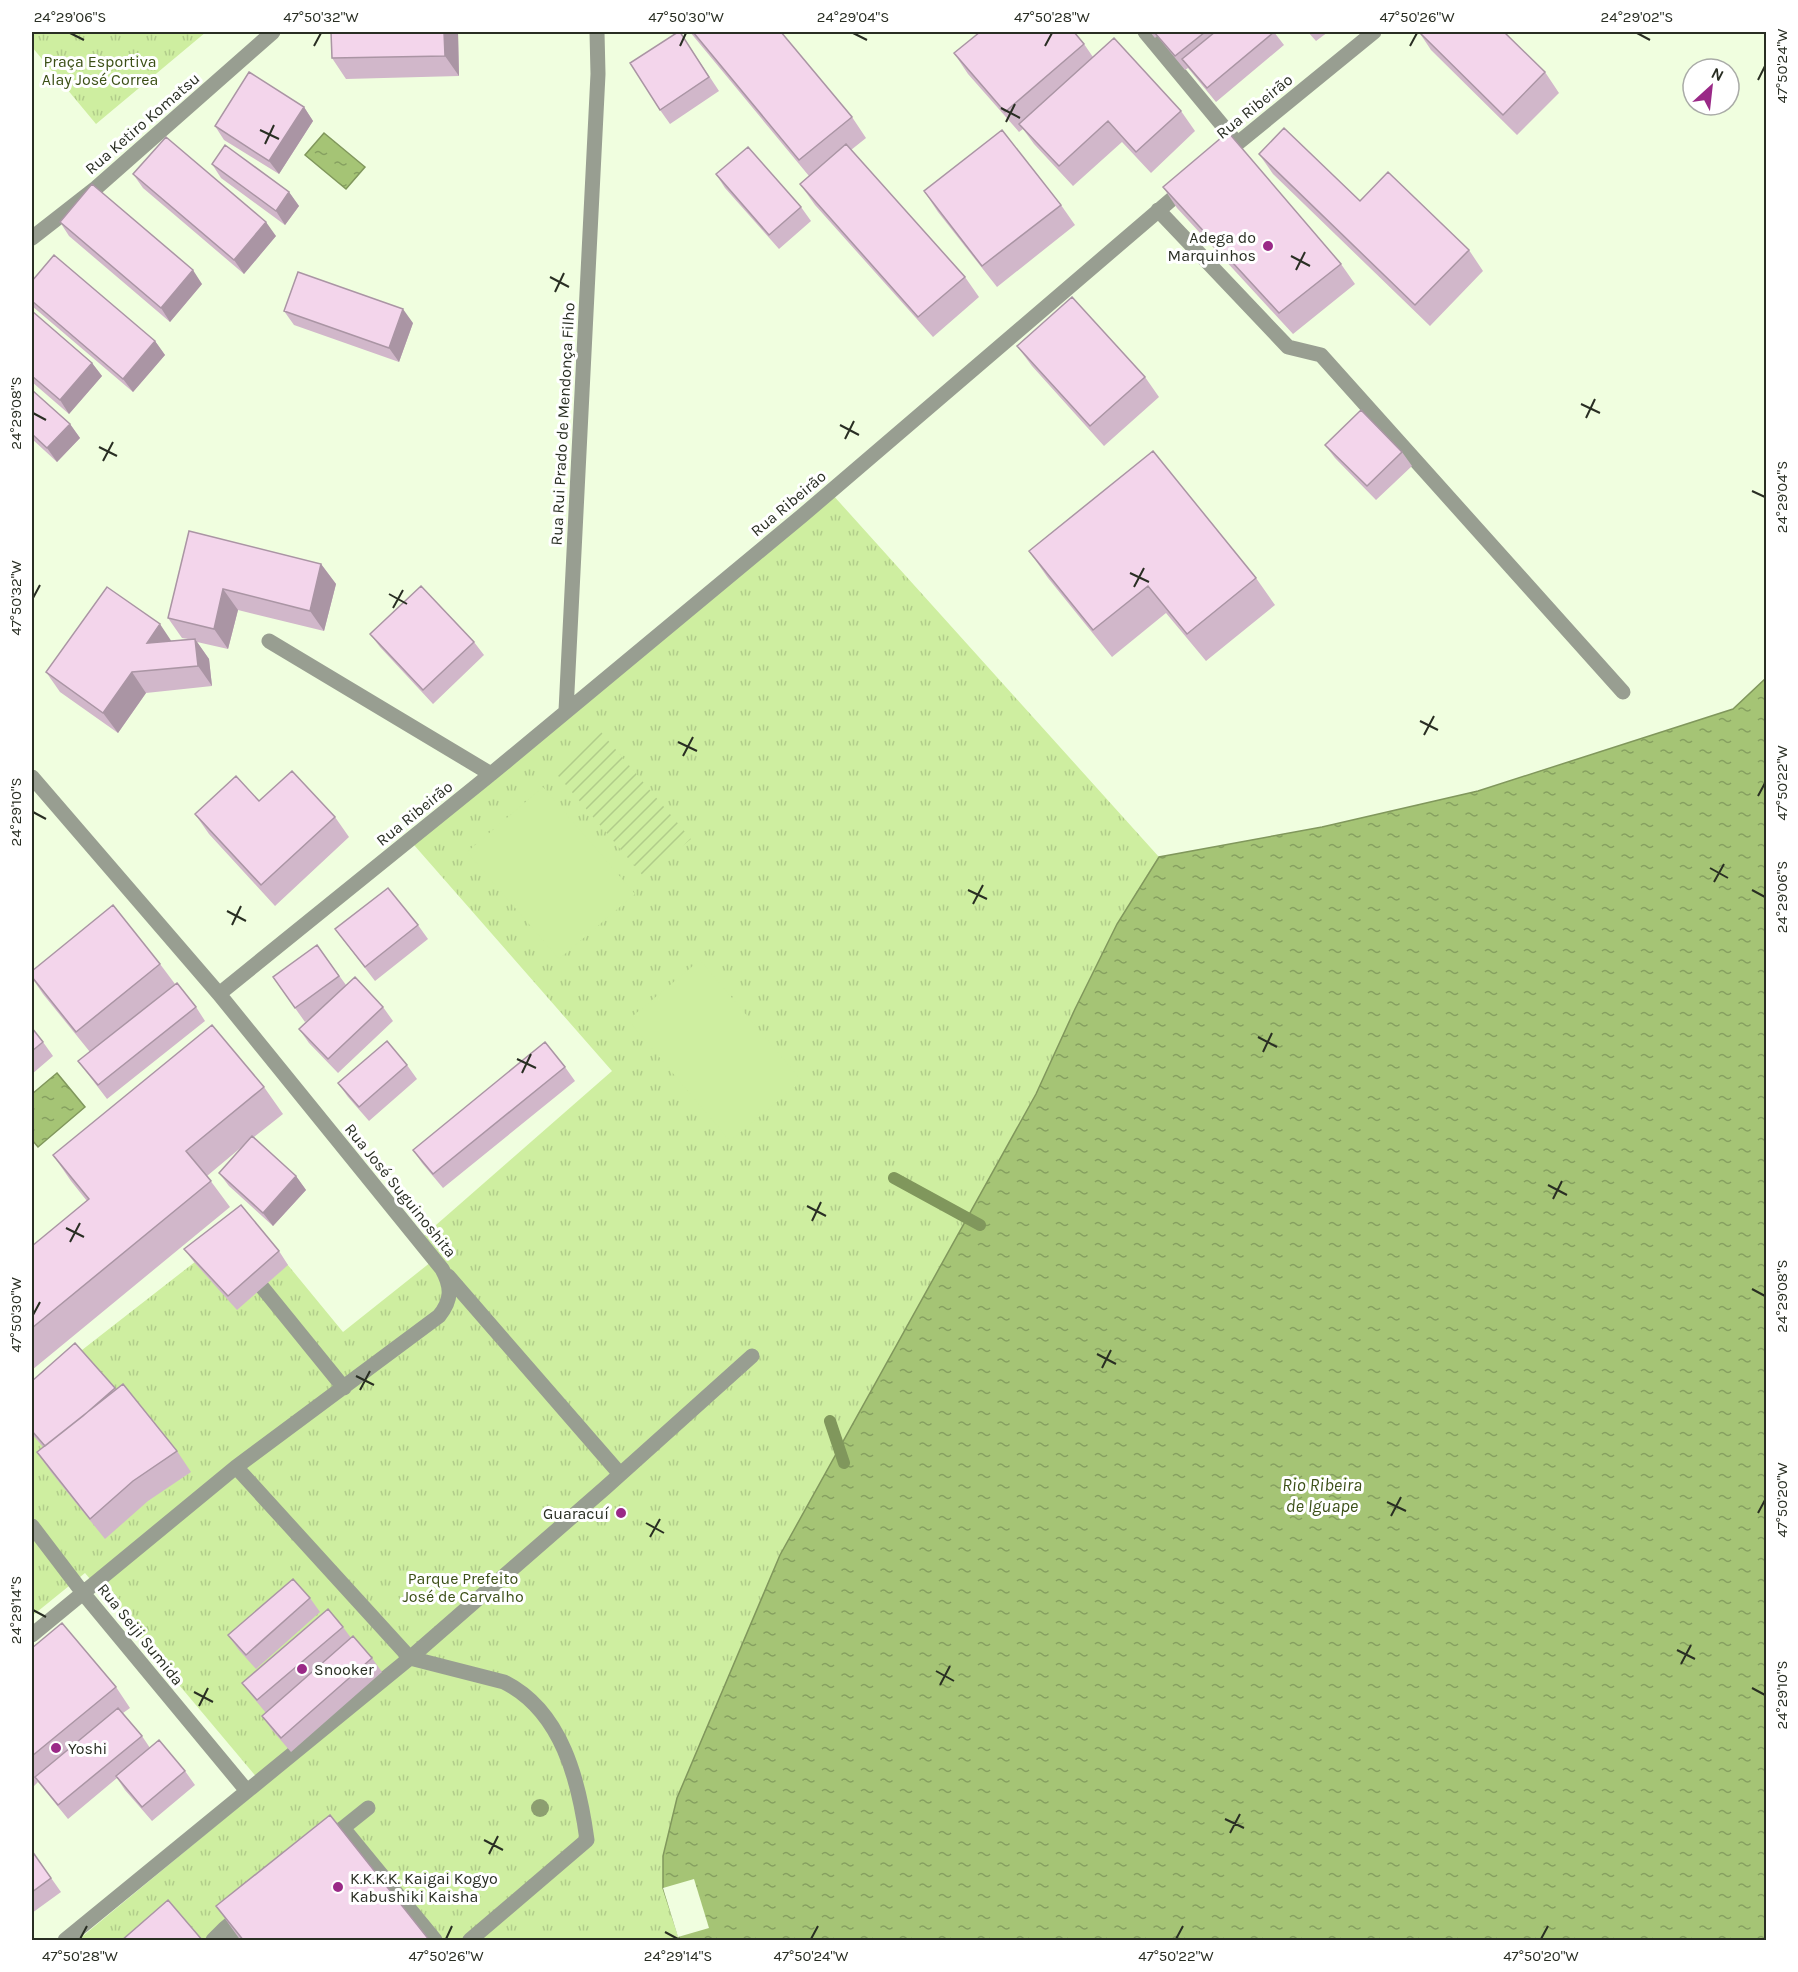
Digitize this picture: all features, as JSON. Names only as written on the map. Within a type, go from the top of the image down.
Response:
[{"type":"street","name":"Rua Ketiro Komatsu","points":[[32,238],[96,188],[273,32]]},
{"type":"street","name":"Rua Rui Prado de Mendonça Filho","points":[[566,711],[598,74],[597,32]]},
{"type":"street","points":[[1145,32],[1237,143]]},
{"type":"street","name":"Rua Ribeirão","points":[[1212,164],[1374,32]]},
{"type":"street","name":"Rua Ribeirão","points":[[219,994],[491,774],[803,515],[1196,178]]},
{"type":"street","points":[[1158,210],[1288,346],[1321,355],[1623,692]]},
{"type":"street","points":[[269,641],[491,774]]},
{"type":"street","name":"Rua José Suguinoshita","points":[[32,777],[219,994],[442,1269],[448,1280],[450,1296],[439,1316],[236,1467],[32,1635]]},
{"type":"street","points":[[442,1269],[620,1474]]},
{"type":"street","points":[[261,1287],[344,1388]]},
{"type":"street","points":[[65,1941],[410,1658],[752,1356]]},
{"type":"street","points":[[236,1467],[410,1658],[504,1682],[516,1688],[535,1704],[550,1722],[576,1782],[586,1840],[470,1941]]},
{"type":"street","name":"Rua Seiji Sumida","points":[[32,1526],[83,1593],[247,1791]]},
{"type":"street","points":[[316,1852],[368,1808]]},
{"type":"street","points":[[343,1828],[435,1941]]},
{"type":"street","points":[[213,1941],[229,1935],[252,1906]]},
{"type":"green space","name":"Praça Esportiva Alay José Correa","points":[[32,32],[206,32],[96,124],[32,47]]},
{"type":"green space","name":"Parque Prefeito José de Carvalho","points":[[832,494],[1159,857],[1117,924],[1036,1094],[780,1555],[732,1672],[670,1911],[680,1940],[78,1940],[264,1786],[85,1573],[32,1616],[32,1389],[250,1219],[343,1332],[436,1258],[420,1239],[612,1071],[414,845]]},
{"type":"green space","points":[[601,732],[691,839],[644,877],[554,771]]},
{"type":"green space","points":[[543,787],[635,894],[559,959],[467,852]]},
{"type":"green space","points":[[700,960],[802,1081],[730,1141],[628,1020]]},
{"type":"water","points":[[324,133],[365,167],[346,189],[305,155]]},
{"type":"water","name":"Rio Ribeira de Iguape","points":[[1766,678],[1766,1940],[680,1940],[663,1888],[663,1856],[677,1798],[780,1555],[1036,1094],[1117,924],[1159,857],[1322,827],[1478,791],[1733,709]]},
{"type":"water","points":[[57,1073],[85,1107],[38,1147],[32,1140],[32,1094]]},
{"type":"pier","points":[[694,1879],[709,1928],[678,1937],[663,1888]]},
{"type":"building","points":[[331,32],[444,32],[445,56],[332,58]]},
{"type":"building","points":[[678,32],[709,77],[660,110],[630,63]]},
{"type":"building","points":[[693,32],[781,32],[852,117],[799,160]]},
{"type":"building","points":[[980,32],[1074,32],[1084,44],[1005,112],[954,53]]},
{"type":"building","points":[[1154,32],[1205,32],[1175,56]]},
{"type":"building","points":[[1215,32],[1274,32],[1207,88],[1182,59]]},
{"type":"building","points":[[1419,32],[1504,32],[1545,72],[1503,115]]},
{"type":"building","points":[[1114,38],[1181,111],[1136,152],[1108,121],[1059,166],[1019,124]]},
{"type":"building","points":[[249,72],[304,107],[269,161],[215,126]]},
{"type":"building","points":[[1284,128],[1360,201],[1388,172],[1469,250],[1415,305],[1259,154]]},
{"type":"building","points":[[1002,130],[1061,205],[982,266],[924,191]]},
{"type":"building","name":"Adega do Marquinhos","points":[[1228,132],[1341,264],[1279,313],[1163,187]]},
{"type":"building","points":[[166,137],[266,222],[234,260],[133,174]]},
{"type":"building","points":[[846,144],[965,277],[918,317],[800,184]]},
{"type":"building","points":[[225,145],[289,192],[276,211],[212,164]]},
{"type":"building","points":[[748,147],[801,207],[769,235],[716,174]]},
{"type":"building","points":[[92,184],[193,270],[161,308],[60,222]]},
{"type":"building","points":[[54,255],[155,341],[123,379],[32,301],[32,281]]},
{"type":"building","points":[[298,272],[403,309],[389,348],[284,311]]},
{"type":"building","points":[[1072,297],[1145,377],[1090,426],[1017,346]]},
{"type":"building","points":[[32,311],[92,363],[60,400],[32,376]]},
{"type":"building","points":[[32,390],[70,424],[47,448],[32,434]]},
{"type":"building","points":[[1361,410],[1402,452],[1367,486],[1325,445]]},
{"type":"building","points":[[1153,451],[1256,578],[1187,634],[1148,586],[1093,630],[1029,551]]},
{"type":"building","points":[[189,531],[321,564],[310,611],[223,589],[214,629],[168,618]]},
{"type":"building","points":[[421,586],[474,642],[423,690],[370,634]]},
{"type":"building","points":[[107,587],[160,624],[147,643],[195,639],[198,666],[132,672],[103,713],[46,672]]},
{"type":"building","points":[[292,771],[335,817],[261,885],[195,814],[236,776],[259,801]]},
{"type":"building","points":[[388,888],[418,925],[365,967],[335,929]]},
{"type":"building","points":[[113,905],[160,964],[76,1032],[32,977],[32,971]]},
{"type":"building","points":[[317,945],[339,976],[295,1008],[273,977]]},
{"type":"building","points":[[355,977],[383,1007],[328,1059],[299,1029]]},
{"type":"building","points":[[177,983],[196,1007],[98,1085],[78,1061]]},
{"type":"building","points":[[212,1025],[264,1087],[186,1151],[211,1181],[32,1328],[32,1246],[89,1199],[53,1155]]},
{"type":"building","points":[[32,1028],[43,1042],[32,1051]]},
{"type":"building","points":[[387,1041],[407,1065],[359,1107],[338,1083]]},
{"type":"building","points":[[545,1042],[565,1067],[433,1174],[413,1150]]},
{"type":"building","points":[[252,1136],[296,1176],[263,1213],[219,1173]]},
{"type":"building","points":[[241,1205],[279,1251],[228,1296],[184,1249]]},
{"type":"building","points":[[75,1343],[115,1388],[45,1446],[32,1431],[32,1381]]},
{"type":"building","points":[[123,1384],[177,1451],[133,1481],[90,1519],[37,1452]]},
{"type":"building","points":[[293,1579],[310,1598],[246,1655],[228,1635]]},
{"type":"building","points":[[328,1609],[343,1627],[257,1700],[242,1683]]},
{"type":"building","name":"Yoshi","points":[[62,1623],[116,1687],[32,1756],[32,1648]]},
{"type":"building","points":[[353,1636],[372,1658],[281,1738],[262,1716]]},
{"type":"building","points":[[118,1708],[142,1736],[58,1805],[35,1777]]},
{"type":"building","points":[[159,1740],[185,1771],[142,1807],[116,1776]]},
{"type":"building","name":"K.K.K.K. Kaigai Kogyo Kabushiki Kaisha","points":[[330,1815],[430,1941],[244,1941],[216,1906]]},
{"type":"building","points":[[32,1851],[51,1878],[32,1892]]},
{"type":"building","points":[[168,1900],[203,1941],[121,1941]]},
{"type":"waterway","points":[[894,1178],[980,1225]]},
{"type":"waterway","points":[[830,1421],[844,1463]]},
{"type":"place","name":"Adega do Marquinhos","points":[[1268,246]]},
{"type":"place","name":"Guaracuí","points":[[621,1513]]},
{"type":"place","name":"Snooker","points":[[302,1669]]},
{"type":"place","name":"Yoshi","points":[[56,1748]]},
{"type":"place","name":"K.K.K.K. Kaigai Kogyo Kabushiki Kaisha","points":[[338,1887]]}]
